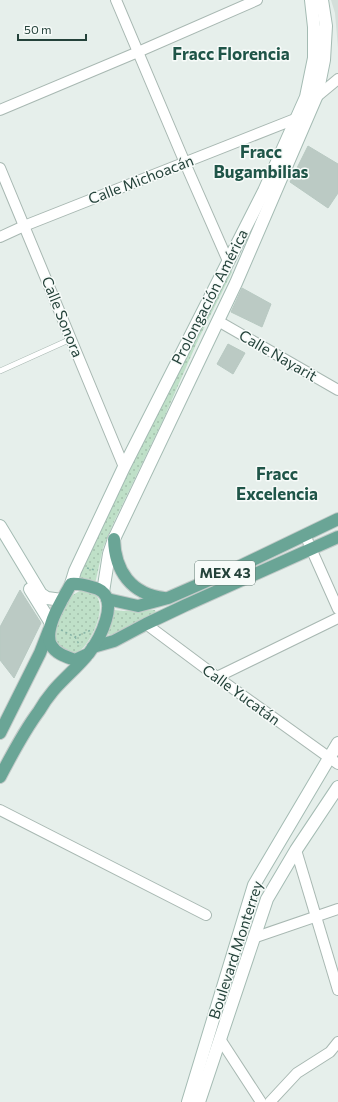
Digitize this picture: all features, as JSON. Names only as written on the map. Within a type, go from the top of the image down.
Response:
[{"type":"main road","name":"MEX 43","points":[[71,584],[86,585],[105,595],[138,606],[168,598],[232,570],[338,518]]},
{"type":"main road","name":"MEX 43","points":[[50,626],[51,645],[62,656],[75,660],[87,649],[114,641],[146,624],[338,537]]},
{"type":"main road","points":[[114,539],[118,566],[129,582],[148,594],[168,598]]},
{"type":"main road","points":[[0,733],[40,653],[50,626],[71,584]]},
{"type":"main road","points":[[0,777],[32,720],[87,649],[97,641],[109,608],[105,595]]},
{"type":"street","points":[[0,110],[257,0]]},
{"type":"street","name":"Prolongación América","points":[[71,584],[78,565],[124,466],[264,191],[306,97],[314,58],[314,27],[311,0]]},
{"type":"street","name":"Prolongación América","points":[[105,595],[109,554],[114,539],[236,283],[318,95],[324,60],[326,26],[322,0]]},
{"type":"street","points":[[116,1],[185,163],[234,272],[236,283]]},
{"type":"street","name":"Calle Michoacán","points":[[0,237],[24,226],[295,119],[318,95],[338,79]]},
{"type":"street","name":"Calle Sonora","points":[[0,168],[124,466]]},
{"type":"street","name":"Calle Nayarit","points":[[218,321],[338,390]]},
{"type":"street","points":[[0,526],[41,594],[47,598],[62,600]]},
{"type":"street","points":[[305,535],[338,609]]},
{"type":"street","points":[[0,540],[50,626]]},
{"type":"street","points":[[217,677],[338,618]]},
{"type":"street","name":"Calle Yucatán","points":[[146,624],[333,761]]},
{"type":"street","name":"Boulevard Monterrey","points":[[188,1102],[254,885],[333,761],[338,743]]},
{"type":"street","name":"Boulevard Monterrey","points":[[199,1102],[267,899],[296,850],[338,787]]},
{"type":"street","points":[[0,810],[206,915]]},
{"type":"street","points":[[296,850],[338,990]]},
{"type":"street","points":[[254,938],[338,909]]},
{"type":"street","points":[[220,1039],[261,1102]]},
{"type":"street","points":[[270,1102],[297,1073],[330,1052],[338,1042]]},
{"type":"lane","points":[[0,371],[71,339]]},
{"type":"path","points":[[78,565],[106,573]]},
{"type":"path","points":[[75,637],[104,625]]},
{"type":"path","points":[[50,626],[75,637],[87,649]]},
{"type":"shaded area","points":[[331,0],[338,0],[338,48],[335,13]]},
{"type":"green space","points":[[229,267],[232,272],[198,340],[163,420],[113,524],[103,548],[95,584],[77,578]]},
{"type":"green space","points":[[83,590],[94,593],[98,598],[100,612],[95,628],[88,642],[83,648],[72,656],[52,641],[58,618],[65,604],[75,593]]},
{"type":"green space","points":[[155,610],[156,613],[111,635],[106,634],[112,611]]},
{"type":"building","points":[[308,146],[338,164],[338,193],[328,208],[290,182]]},
{"type":"building","points":[[242,288],[271,304],[262,327],[231,312]]},
{"type":"building","points":[[228,344],[245,353],[233,374],[217,364]]},
{"type":"building","points":[[20,590],[41,623],[14,678],[0,660],[0,627]]},
{"type":"district","name":"Fracc Florencia","points":[[231,54]]},
{"type":"district","name":"Fracc Bugambilias","points":[[261,162]]},
{"type":"district","name":"Fracc Excelencia","points":[[277,484]]}]
